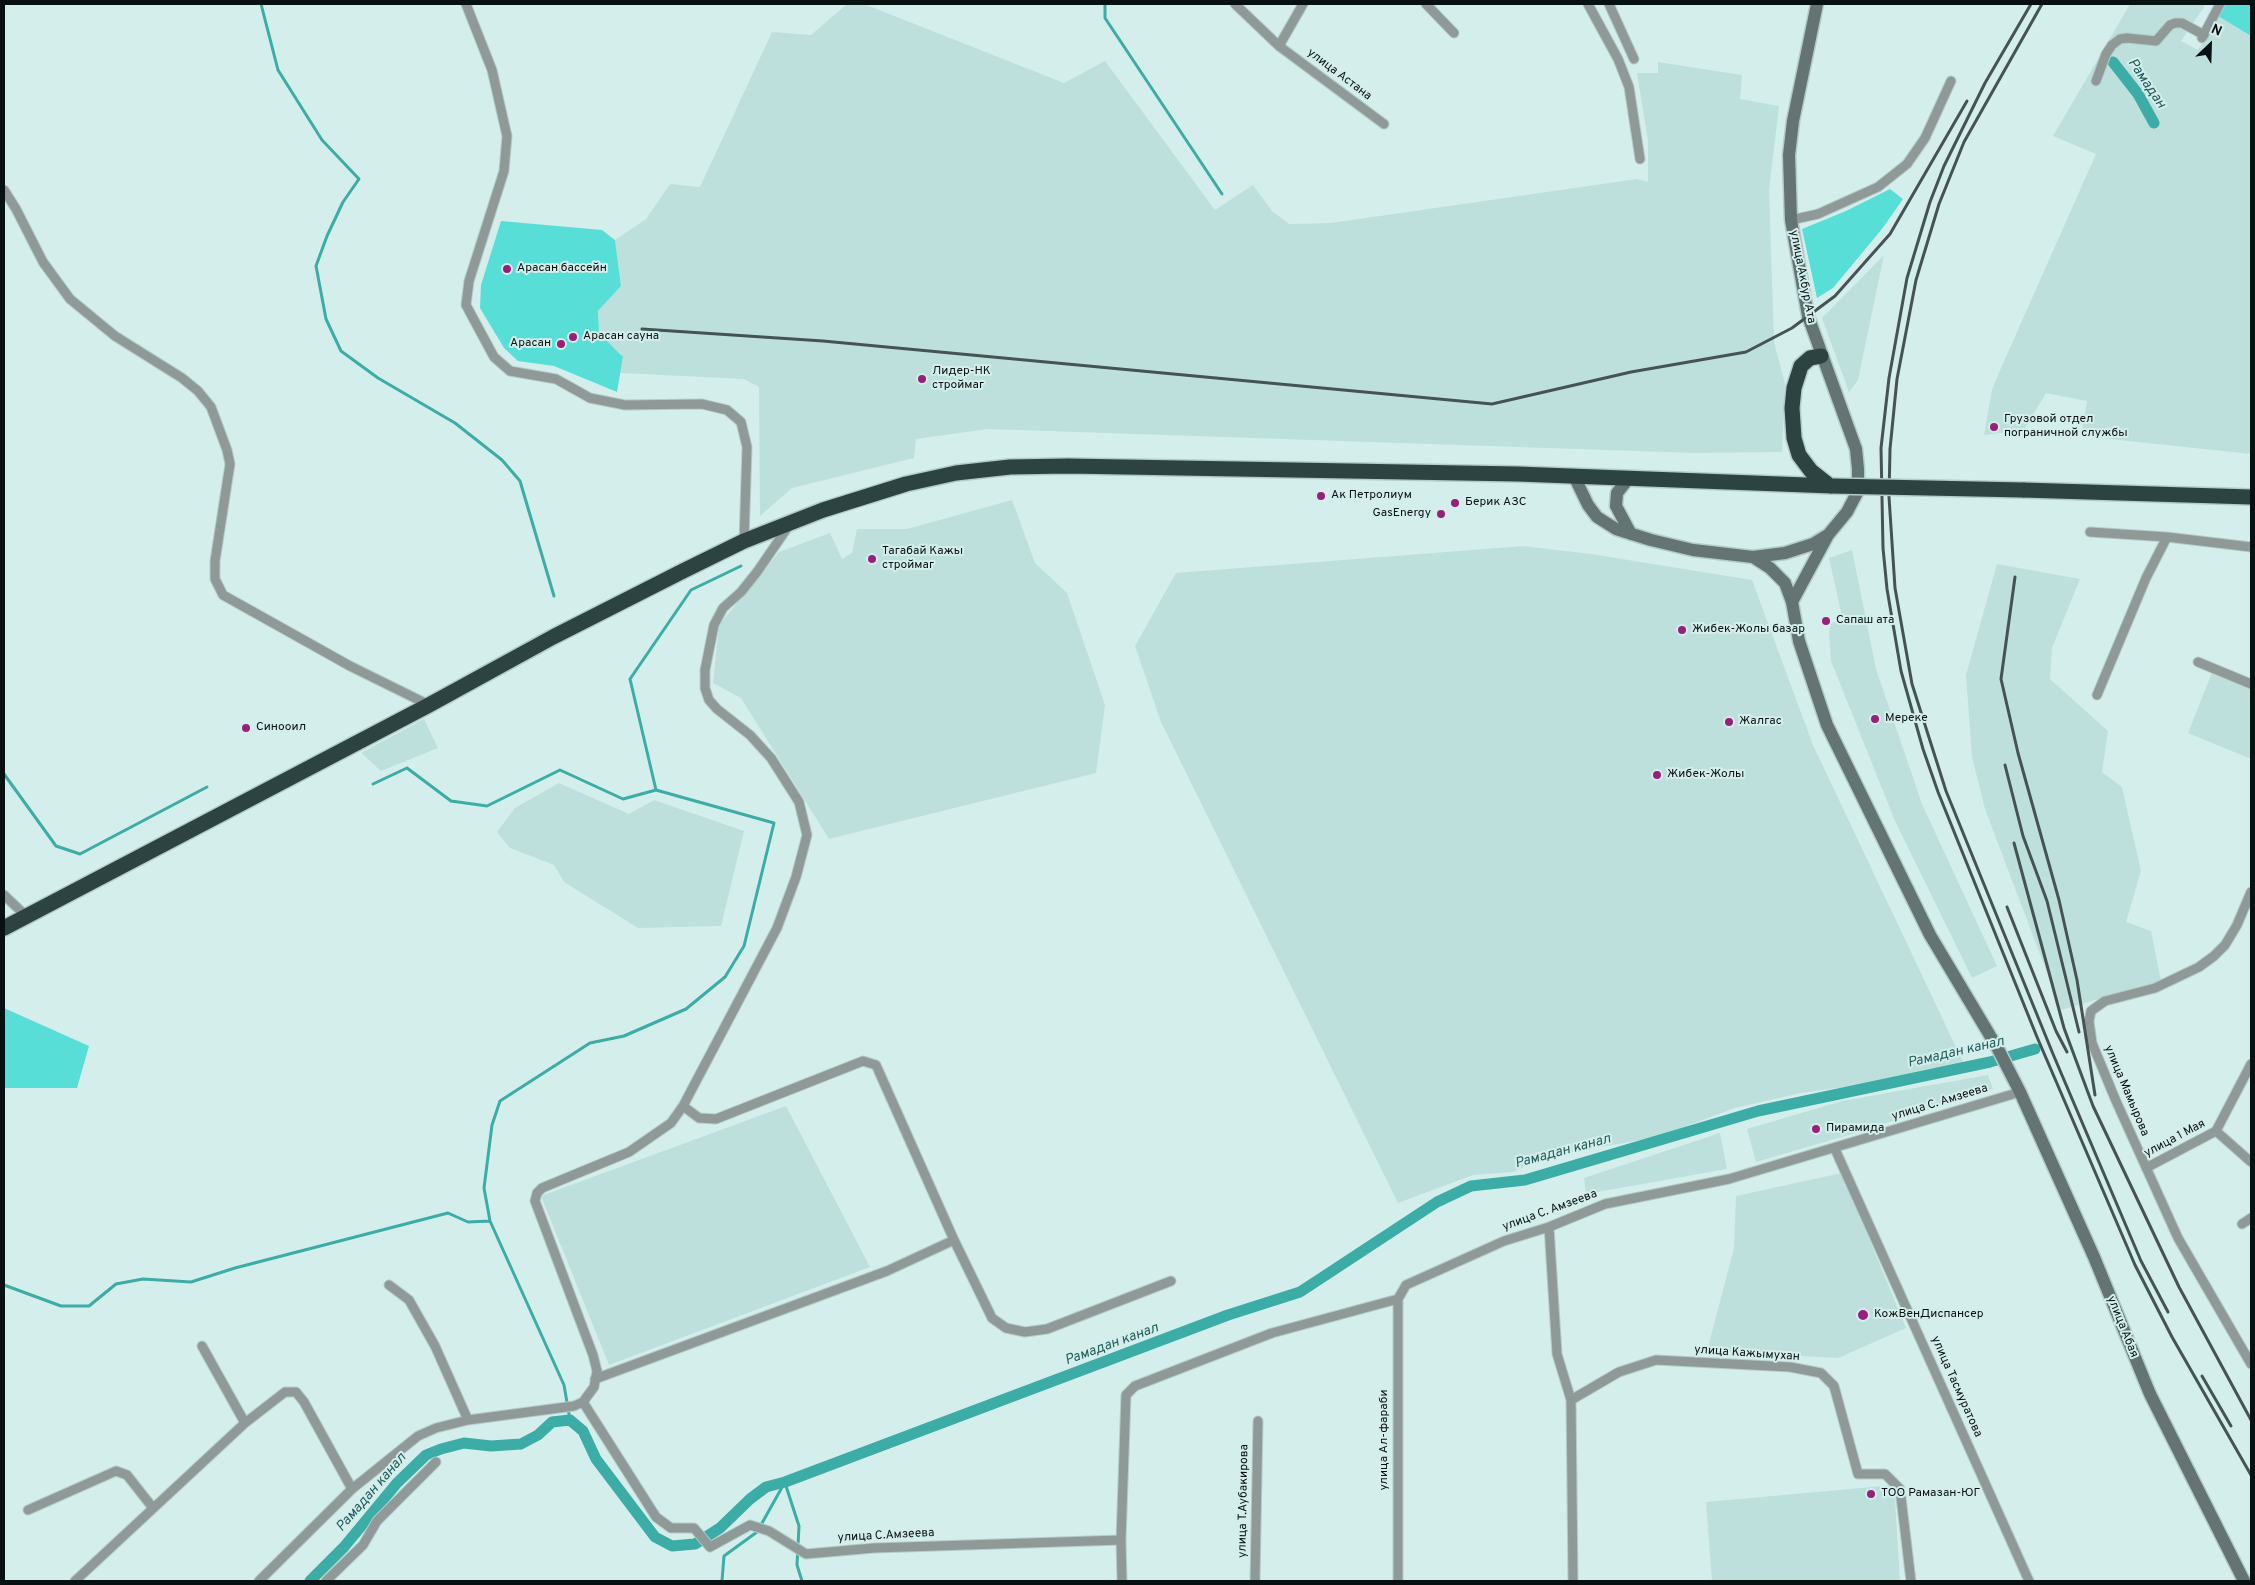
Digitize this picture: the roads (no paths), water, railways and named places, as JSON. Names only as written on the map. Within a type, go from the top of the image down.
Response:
[{"type":"highway","points":[[1821,356],[1810,358],[1801,366],[1794,388],[1794,438],[1803,463],[1831,486]]},
{"type":"highway","points":[[4,928],[429,705],[562,632],[744,541],[822,510],[906,484],[956,473],[1010,467],[1207,467],[1574,476],[1831,486],[2251,496]]},
{"type":"main road","name":"улица Акбур Ата","points":[[1816,4],[1793,120],[1789,156],[1791,220],[1808,316],[1856,449],[1858,469],[1858,491],[1848,512],[1828,535]]},
{"type":"main road","points":[[1574,476],[1588,505],[1597,517],[1616,529],[1693,550],[1753,557],[1785,553],[1813,544],[1828,535]]},
{"type":"main road","points":[[1628,479],[1618,494],[1616,506],[1631,534]]},
{"type":"main road","points":[[1792,602],[1828,535]]},
{"type":"main road","name":"улица Абая","points":[[1753,557],[1770,568],[1785,583],[1792,602],[1799,641],[1827,725],[1930,935],[1998,1049],[2020,1092],[2094,1257],[2150,1394],[2244,1581]]},
{"type":"street","points":[[466,4],[492,70],[507,136],[504,171],[469,281],[466,305],[494,357],[510,371],[556,379],[590,398],[624,404],[702,404],[727,410],[741,422],[747,447],[744,541]]},
{"type":"street","name":"улица Астана","points":[[1235,4],[1279,46],[1384,124]]},
{"type":"street","points":[[1279,46],[1303,4]]},
{"type":"street","points":[[1426,4],[1454,33]]},
{"type":"street","points":[[1588,4],[1618,59],[1629,86],[1640,159]]},
{"type":"street","points":[[1609,4],[1634,59]]},
{"type":"street","points":[[2096,81],[2106,54],[2112,45],[2120,39],[2156,41],[2170,25],[2175,23],[2182,23],[2203,37],[2220,4]]},
{"type":"street","points":[[1791,220],[1818,214],[1878,187],[1907,164],[1925,138],[1951,81]]},
{"type":"street","points":[[4,190],[16,209],[43,262],[70,299],[115,336],[182,378],[198,391],[211,407],[227,450],[230,464],[215,562],[215,579],[223,595],[358,671],[429,705]]},
{"type":"street","points":[[259,1581],[337,1506],[352,1489],[418,1436],[436,1428],[468,1420],[574,1406],[583,1402],[594,1386],[597,1371],[594,1355],[566,1277],[535,1201],[537,1193],[542,1188],[629,1152],[666,1128],[683,1106],[777,928],[796,877],[807,835],[799,802],[771,758],[750,736],[717,709],[710,700],[705,688],[705,670],[714,625],[723,608],[741,592],[757,572],[790,524]]},
{"type":"street","points":[[2090,532],[2167,537],[2251,547]]},
{"type":"street","points":[[2097,695],[2146,578],[2167,537]]},
{"type":"street","points":[[2198,662],[2251,684]]},
{"type":"street","name":"улица Мамырова","points":[[2251,892],[2237,925],[2225,945],[2214,956],[2199,967],[2155,988],[2105,1001],[2096,1006],[2089,1017],[2092,1043],[2178,1238],[2251,1364]]},
{"type":"street","points":[[4,895],[26,916]]},
{"type":"street","points":[[683,1106],[699,1118],[716,1119],[863,1061],[876,1065],[954,1240],[992,1318],[1006,1328],[1025,1332],[1047,1329],[1171,1281]]},
{"type":"street","name":"улица 1 Мая","points":[[2146,1168],[2216,1131],[2251,1065]]},
{"type":"street","name":"улица С. Амзеева","points":[[1398,1299],[1406,1286],[1504,1242],[1549,1228],[1604,1204],[1729,1179],[1835,1149],[2020,1092]]},
{"type":"street","name":"улица 1 Мая","points":[[2216,1131],[2251,1162]]},
{"type":"street","name":"улица Тасмуратова","points":[[1835,1149],[2029,1581]]},
{"type":"street","points":[[2242,1224],[2251,1218]]},
{"type":"street","points":[[1549,1228],[1557,1354],[1571,1400],[1573,1581]]},
{"type":"street","points":[[595,1379],[886,1272],[954,1240]]},
{"type":"street","points":[[389,1285],[408,1300],[435,1346],[468,1420]]},
{"type":"street","points":[[1122,1581],[1121,1540],[1126,1395],[1135,1386],[1272,1333],[1398,1299]]},
{"type":"street","name":"улица Ал-фараби","points":[[1398,1299],[1398,1581]]},
{"type":"street","points":[[202,1346],[245,1424]]},
{"type":"street","name":"улица Кажымухан","points":[[1571,1400],[1619,1372],[1656,1360],[1790,1367],[1821,1373],[1834,1386],[1858,1474],[1885,1474],[1900,1489],[1911,1581]]},
{"type":"street","points":[[75,1581],[245,1424],[285,1392],[296,1392],[304,1402],[352,1489]]},
{"type":"street","name":"улица С.Амзеева","points":[[583,1402],[656,1517],[671,1528],[694,1528],[710,1547],[750,1525],[769,1531],[806,1554],[874,1548],[1121,1540]]},
{"type":"street","name":"улица Т.Аубакирова","points":[[1254,1581],[1258,1421]]},
{"type":"street","points":[[326,1581],[363,1545],[377,1521],[436,1462]]},
{"type":"street","points":[[28,1510],[116,1470],[127,1476],[153,1508]]},
{"type":"waterway","points":[[261,4],[278,70],[322,140],[359,179],[343,202],[327,236],[316,266],[326,319],[341,351],[378,378],[455,423],[502,460],[520,481],[554,596]]},
{"type":"waterway","points":[[1105,4],[1105,18],[1222,194]]},
{"type":"waterway","name":"Рамадан","points":[[2113,62],[2138,94],[2154,123]]},
{"type":"waterway","points":[[656,790],[630,679],[691,590],[741,566]]},
{"type":"waterway","points":[[373,784],[407,768],[451,801],[487,806],[560,770],[623,799],[656,790],[774,823],[744,946],[725,977],[686,1009],[624,1036],[590,1043],[500,1101],[492,1125],[484,1188],[490,1221],[564,1385],[570,1420]]},
{"type":"waterway","points":[[4,774],[56,846],[80,854],[207,787]]},
{"type":"waterway","name":"Рамадан канал","points":[[310,1581],[344,1547],[397,1483],[426,1455],[441,1449],[464,1443],[491,1446],[521,1444],[538,1435],[552,1422],[570,1420],[583,1431],[596,1459],[655,1537],[672,1546],[695,1544],[720,1528],[750,1499],[766,1487],[785,1482],[1228,1315],[1300,1292],[1437,1202],[1471,1186],[1525,1180],[1758,1111],[1990,1062],[2035,1049]]},
{"type":"waterway","points":[[4,1285],[61,1306],[89,1306],[116,1284],[143,1279],[191,1282],[235,1268],[448,1213],[468,1222],[490,1221]]},
{"type":"waterway","points":[[722,1581],[724,1556],[757,1532],[785,1482]]},
{"type":"waterway","points":[[785,1483],[799,1526],[797,1565],[802,1581]]},
{"type":"railway","points":[[2031,4],[1985,83],[1944,166],[1930,202],[1907,278],[1889,378],[1881,448],[1883,548],[1887,589],[1901,671],[1923,749],[1938,792],[2037,1037],[2135,1265],[2172,1337],[2251,1475]]},
{"type":"railway","points":[[2042,4],[1964,142],[1939,204],[1916,280],[1897,379],[1890,449],[1889,497],[1895,588],[1912,684],[1946,791],[2053,1054],[2141,1261],[2168,1312]]},
{"type":"railway","points":[[642,329],[823,341],[1492,404],[1631,372],[1746,352],[1792,328],[1835,296],[1890,234],[1967,101]]},
{"type":"railway","points":[[2015,577],[2001,679],[2018,753],[2059,900],[2077,980],[2095,1095]]},
{"type":"railway","points":[[2005,765],[2023,836],[2047,901],[2079,1032]]},
{"type":"railway","points":[[2014,843],[2064,1028],[2093,1106],[2179,1287],[2251,1420]]},
{"type":"railway","points":[[2007,907],[2056,1031],[2067,1052]]},
{"type":"railway","points":[[2202,1376],[2231,1426]]},
{"type":"place","name":"Арасан бассейн","points":[[507,269]]},
{"type":"place","name":"Арасан сауна","points":[[573,337]]},
{"type":"place","name":"Арасан","points":[[561,344]]},
{"type":"place","name":"Лидер-НК строймаг","points":[[922,379]]},
{"type":"place","name":"Грузовой отдел пограничной службы","points":[[1994,427]]},
{"type":"place","name":"Ак Петролиум","points":[[1321,496]]},
{"type":"place","name":"Берик АЗС","points":[[1455,503]]},
{"type":"place","name":"GasEnergy","points":[[1441,514]]},
{"type":"place","name":"Тагабай Кажы строймаг","points":[[872,559]]},
{"type":"place","name":"Сапаш ата","points":[[1826,621]]},
{"type":"place","name":"Жибек-Жолы базар","points":[[1682,630]]},
{"type":"place","name":"Мереке","points":[[1875,719]]},
{"type":"place","name":"Жалгас","points":[[1729,722]]},
{"type":"place","name":"Синооил","points":[[246,728]]},
{"type":"place","name":"Жибек-Жолы","points":[[1657,775]]},
{"type":"place","name":"Пирамида","points":[[1816,1129]]},
{"type":"place","name":"КожВенДиспансер","points":[[1863,1315]]},
{"type":"place","name":"ТОО Рамазан-ЮГ","points":[[1871,1494]]}]
